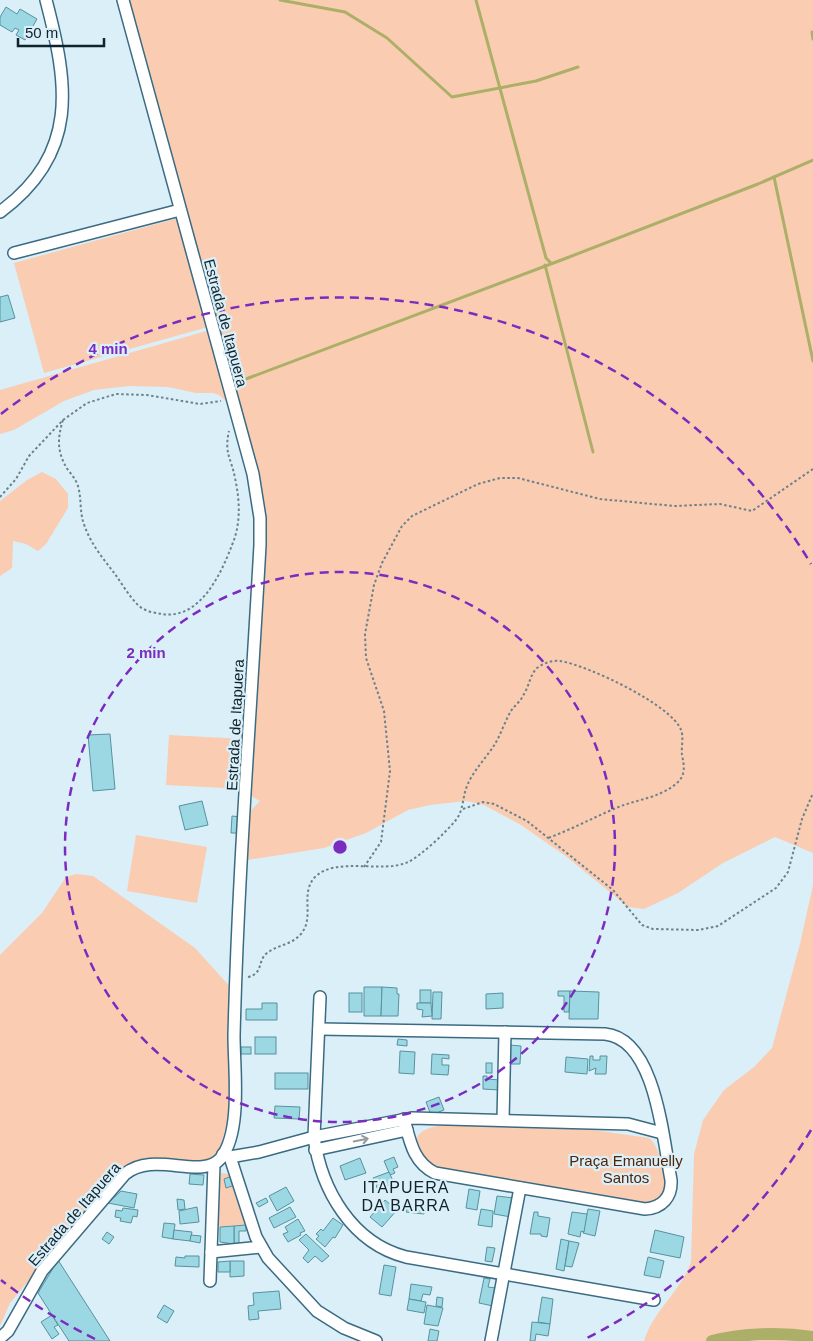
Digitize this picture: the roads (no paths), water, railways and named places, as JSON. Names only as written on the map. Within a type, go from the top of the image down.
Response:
[{"type":"street","points":[[0,212],[30,187],[54,146],[60,124],[62,70],[46,0]]},
{"type":"street","name":"Estrada de Itapuera","points":[[0,1338],[8,1331],[42,1271],[125,1174],[135,1166],[145,1163],[201,1167],[214,1164],[227,1155],[234,1113],[236,978],[260,527],[253,474],[123,0]]},
{"type":"street","points":[[14,253],[180,210]]},
{"type":"street","points":[[320,997],[315,1150],[325,1180],[344,1216],[369,1241],[387,1251],[406,1257],[654,1300]]},
{"type":"street","points":[[319,1029],[605,1034],[620,1037],[630,1045],[648,1072],[662,1133],[671,1186],[668,1197],[655,1208],[645,1209],[435,1173],[418,1160],[404,1119]]},
{"type":"street","points":[[503,1120],[505,1032]]},
{"type":"street","points":[[376,1341],[344,1328],[317,1311],[261,1247],[227,1155],[274,1149],[314,1137],[404,1119],[628,1124],[662,1133]]},
{"type":"street","points":[[315,1150],[407,1130]]},
{"type":"street","points":[[210,1281],[214,1164]]},
{"type":"street","points":[[491,1341],[520,1188]]},
{"type":"street","points":[[211,1252],[261,1247]]},
{"type":"waterway","points":[[280,0],[345,12],[387,38],[452,97],[536,81],[578,67]]},
{"type":"waterway","points":[[476,0],[546,258],[551,263]]},
{"type":"waterway","points":[[812,32],[813,39]]},
{"type":"waterway","points":[[246,379],[564,259],[758,184],[813,160]]},
{"type":"waterway","points":[[774,177],[813,361]]},
{"type":"waterway","points":[[545,265],[593,452]]},
{"type":"waterway","points":[[712,1341],[736,1336],[762,1334],[788,1334],[813,1337]]},
{"type":"district","name":"ITAPUERA DA BARRA","points":[[406,1196]]},
{"type":"park label","name":"Praça Emanuelly Santos","points":[[626,1168]]}]
